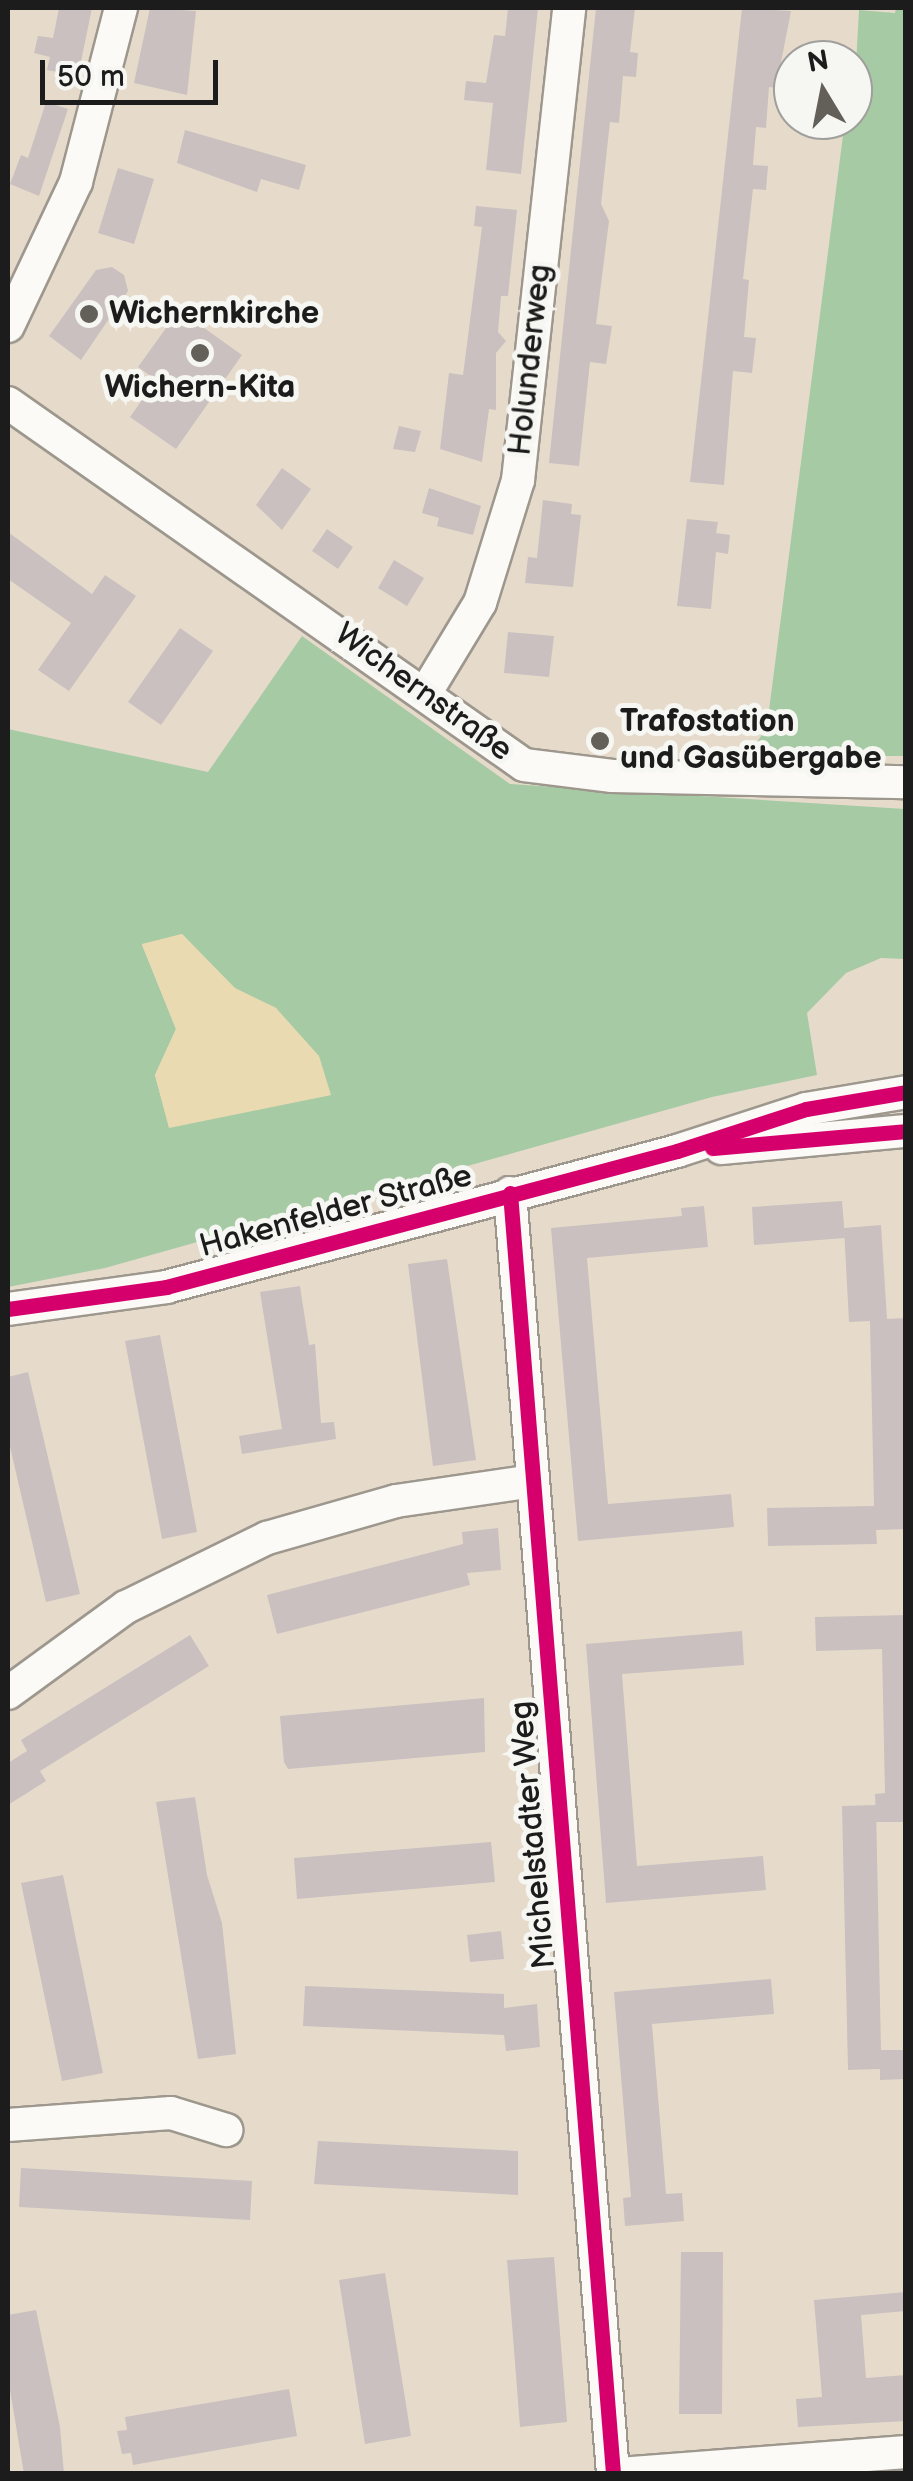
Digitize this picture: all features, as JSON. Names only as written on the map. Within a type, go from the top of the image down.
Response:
[{"type":"street","points":[[8,326],[76,182],[121,8]]},
{"type":"street","name":"Holunderweg","points":[[426,692],[480,603],[518,480],[569,8]]},
{"type":"street","name":"Wichernstraße","points":[[8,403],[426,692],[524,765],[556,772],[906,782]]},
{"type":"street","name":"Hakenfelder Straße","points":[[8,1309],[166,1288],[677,1151],[806,1109],[906,1092]]},
{"type":"street","name":"Hakenfelder Straße","points":[[677,1151],[906,1131]]},
{"type":"street","name":"Michelstadter Weg","points":[[510,1193],[616,2474]]},
{"type":"street","points":[[8,1693],[126,1606],[267,1538],[396,1501],[533,1481]]},
{"type":"street","points":[[8,2125],[171,2113],[226,2130]]},
{"type":"street","points":[[616,2474],[906,2452]]},
{"type":"green space","points":[[896,8],[906,8],[905,756],[749,756],[767,726],[842,140],[873,140],[873,40],[857,40],[859,10],[895,13]]},
{"type":"green space","points":[[302,636],[510,784],[905,809],[905,959],[881,958],[846,973],[807,1013],[817,1075],[712,1097],[105,1268],[8,1287],[8,729],[208,772]],"holes":[[[182,934],[235,989],[276,1008],[330,1095],[169,1127],[155,1075],[176,1029],[142,945]]]},
{"type":"sand","points":[[182,934],[235,988],[276,1008],[319,1056],[331,1095],[169,1128],[155,1075],[176,1029],[142,944]]},
{"type":"building","points":[[59,8],[92,8],[78,76],[47,70],[50,57],[34,53],[38,36],[53,38]]},
{"type":"building","points":[[150,8],[196,11],[187,95],[134,83]]},
{"type":"building","points":[[508,8],[538,8],[521,174],[486,170],[493,103],[464,100],[466,81],[486,83],[494,35],[505,36]]},
{"type":"building","points":[[596,8],[635,8],[630,52],[638,53],[636,77],[623,76],[619,123],[610,122],[601,204],[609,221],[596,324],[612,326],[606,364],[590,362],[579,466],[549,463]]},
{"type":"building","points":[[742,8],[791,11],[785,40],[773,40],[773,88],[769,87],[766,128],[756,127],[753,165],[768,166],[766,190],[753,189],[743,279],[749,280],[744,337],[756,338],[752,373],[733,371],[724,485],[690,482]]},
{"type":"building","points":[[46,102],[68,109],[39,196],[10,184],[21,155],[28,158]]},
{"type":"building","points":[[185,130],[306,165],[299,190],[261,179],[257,192],[177,163]]},
{"type":"building","points":[[118,168],[154,179],[134,244],[98,233]]},
{"type":"building","points":[[476,206],[517,210],[508,296],[501,296],[498,332],[506,341],[496,353],[496,410],[489,409],[482,462],[440,449],[449,373],[463,375],[482,227],[474,226]]},
{"type":"building","name":"Wichernkirche","points":[[112,267],[124,275],[128,291],[81,360],[49,336],[96,270]]},
{"type":"building","points":[[179,310],[242,355],[176,449],[130,417],[156,380],[138,367]]},
{"type":"building","points":[[399,426],[421,431],[415,452],[393,449]]},
{"type":"building","points":[[282,468],[311,489],[282,530],[256,505]]},
{"type":"building","points":[[429,488],[481,506],[473,535],[437,526],[439,518],[422,513]]},
{"type":"building","points":[[543,500],[572,504],[571,514],[581,515],[573,587],[525,583],[528,557],[537,558]]},
{"type":"building","points":[[687,519],[718,522],[716,533],[730,535],[728,554],[716,552],[711,609],[677,606]]},
{"type":"building","points":[[327,529],[353,547],[338,569],[312,551]]},
{"type":"building","points":[[8,532],[92,594],[105,575],[136,596],[69,691],[38,670],[71,623],[8,579]]},
{"type":"building","points":[[394,560],[424,578],[407,606],[378,588]]},
{"type":"building","points":[[180,628],[213,651],[161,725],[128,702]]},
{"type":"building","points":[[508,632],[554,636],[549,677],[504,673]]},
{"type":"building","points":[[842,1201],[845,1238],[754,1245],[752,1207]]},
{"type":"building","points":[[704,1206],[708,1247],[587,1258],[608,1504],[731,1494],[734,1527],[578,1541],[551,1228],[682,1216],[681,1208]]},
{"type":"building","points":[[881,1225],[887,1319],[906,1318],[906,1529],[876,1530],[877,1544],[768,1546],[767,1508],[874,1506],[870,1321],[849,1322],[844,1228]]},
{"type":"building","points":[[447,1259],[476,1460],[433,1466],[408,1264]]},
{"type":"building","points":[[300,1286],[309,1345],[315,1344],[321,1423],[334,1422],[336,1439],[242,1454],[239,1436],[282,1429],[260,1292]]},
{"type":"building","points":[[160,1335],[197,1532],[162,1539],[125,1341]]},
{"type":"building","points":[[28,1372],[80,1594],[46,1602],[8,1438],[8,1377]]},
{"type":"building","points":[[498,1528],[501,1570],[467,1573],[470,1585],[277,1634],[267,1595],[463,1544],[462,1532]]},
{"type":"building","points":[[906,1615],[906,1822],[876,1822],[875,1794],[885,1793],[882,1649],[816,1651],[815,1617]]},
{"type":"building","points":[[742,1631],[744,1665],[622,1674],[637,1866],[763,1856],[766,1890],[606,1903],[586,1644]]},
{"type":"building","points":[[190,1635],[209,1666],[40,1771],[46,1781],[8,1805],[8,1763],[27,1751],[21,1740]]},
{"type":"building","points":[[484,1698],[485,1752],[288,1769],[284,1762],[280,1716]]},
{"type":"building","points":[[195,1797],[207,1875],[222,1923],[236,2054],[198,2059],[156,1802]]},
{"type":"building","points":[[876,1805],[881,2050],[906,2050],[906,2079],[880,2080],[880,2069],[848,2070],[842,1806]]},
{"type":"building","points":[[491,1842],[495,1882],[297,1899],[294,1858]]},
{"type":"building","points":[[63,1875],[103,2073],[62,2081],[21,1883]]},
{"type":"building","points":[[501,1931],[504,1959],[470,1962],[467,1935]]},
{"type":"building","points":[[771,1979],[774,2014],[652,2024],[666,2194],[682,2193],[684,2221],[625,2226],[623,2198],[631,2197],[614,1992]]},
{"type":"building","points":[[305,1986],[504,1994],[504,2008],[537,2004],[540,2047],[506,2051],[504,2035],[303,2026]]},
{"type":"building","points":[[318,2141],[518,2151],[518,2195],[314,2184]]},
{"type":"building","points":[[21,2168],[252,2181],[250,2220],[19,2207]]},
{"type":"building","points":[[681,2252],[723,2252],[722,2414],[679,2414]]},
{"type":"building","points":[[554,2257],[567,2422],[520,2427],[507,2260]]},
{"type":"building","points":[[385,2273],[411,2436],[365,2444],[339,2280]]},
{"type":"building","points":[[906,2292],[906,2311],[861,2315],[866,2378],[906,2375],[906,2421],[798,2427],[796,2399],[822,2397],[814,2300]]},
{"type":"building","points":[[36,2310],[60,2427],[64,2474],[24,2474],[8,2378],[8,2315]]},
{"type":"building","points":[[289,2389],[297,2436],[133,2465],[131,2453],[122,2454],[117,2431],[127,2430],[125,2417]]},
{"type":"cycle path","points":[[8,1309],[166,1287],[677,1151],[806,1109],[906,1092]]},
{"type":"cycle path","points":[[712,1148],[906,1131]]},
{"type":"cycle path","points":[[510,1193],[613,2474]]},
{"type":"place","name":"Wichernkirche","points":[[89,314]]},
{"type":"place","name":"Wichern-Kita","points":[[200,353]]},
{"type":"place","name":"Trafostation und Gasübergabe","points":[[600,741]]}]
